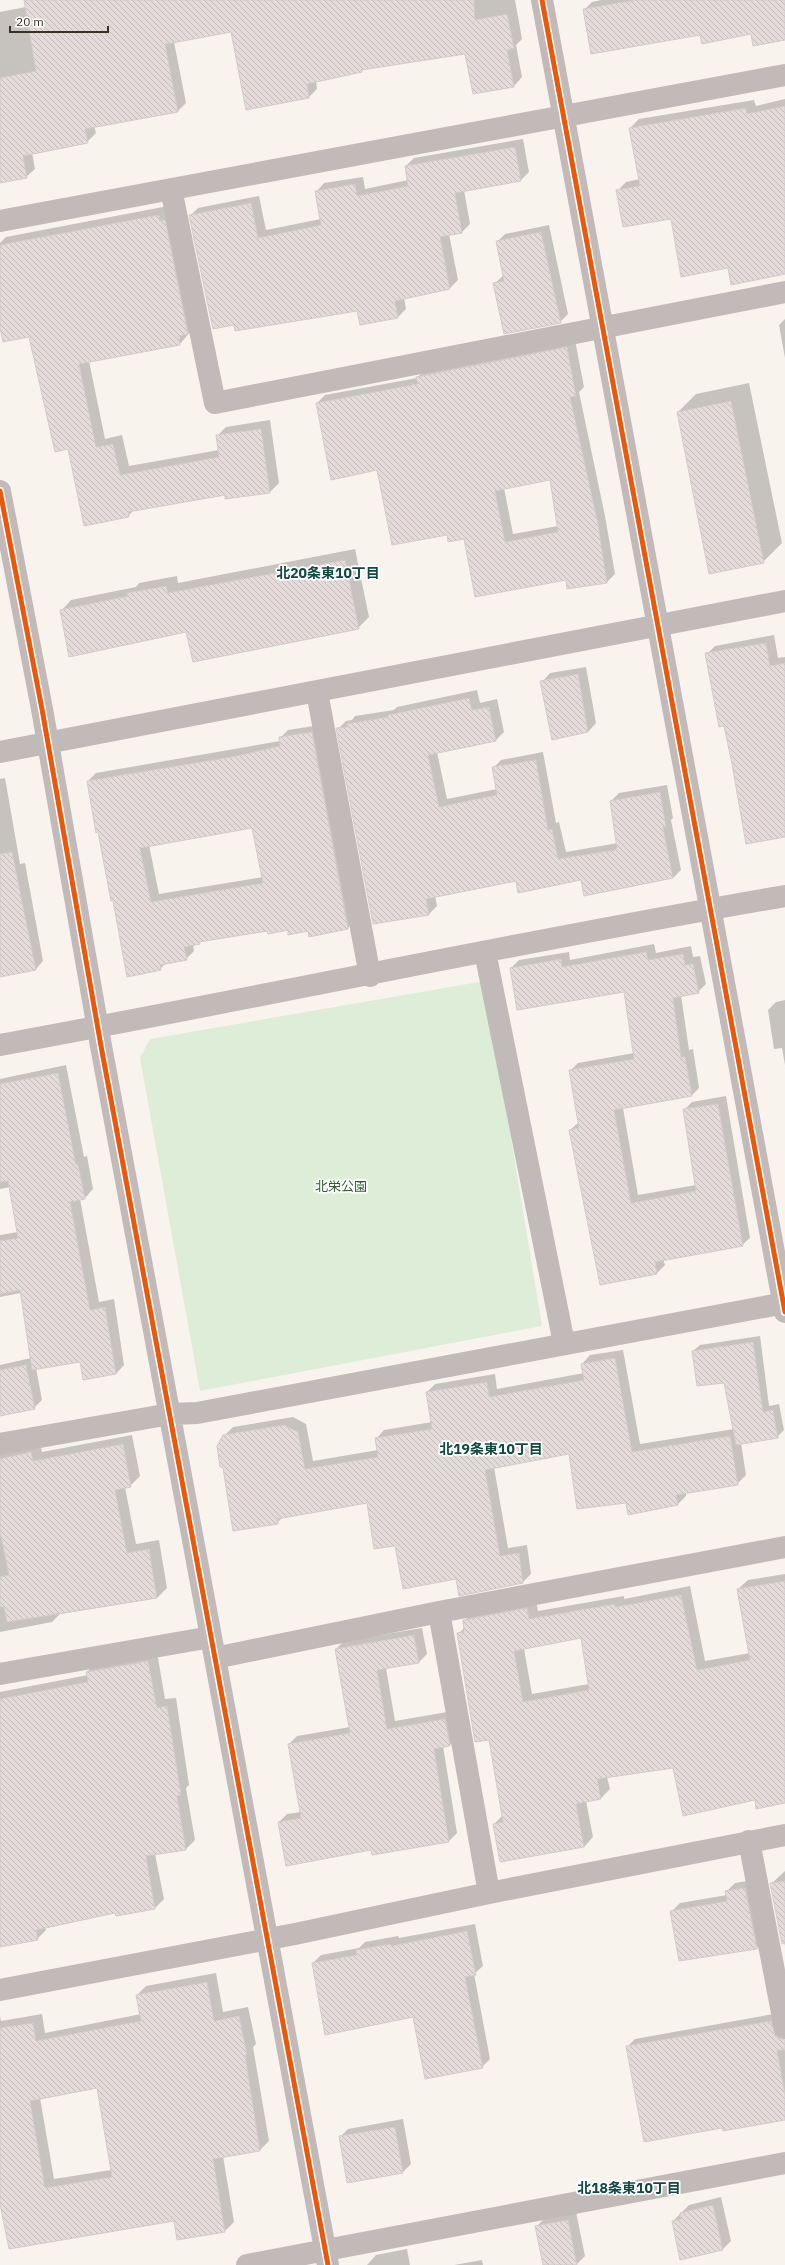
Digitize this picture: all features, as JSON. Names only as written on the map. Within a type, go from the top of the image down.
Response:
[{"type":"street","points":[[0,1444],[170,1414],[197,1413],[564,1343],[784,1306],[712,909],[542,0]]},
{"type":"street","points":[[0,221],[785,75]]},
{"type":"street","points":[[171,188],[215,403],[785,292]]},
{"type":"street","points":[[0,491],[48,744],[94,1007],[99,1026],[101,1046],[326,2257]]},
{"type":"street","points":[[0,752],[48,744],[785,601]]},
{"type":"street","points":[[317,692],[370,976]]},
{"type":"street","points":[[0,1045],[370,976],[485,952],[785,896]]},
{"type":"street","points":[[485,952],[564,1343]]},
{"type":"street","points":[[0,1674],[213,1647],[439,1612],[785,1547]]},
{"type":"street","points":[[439,1612],[489,1893]]},
{"type":"street","points":[[0,1990],[267,1939],[489,1893],[785,1835]]},
{"type":"street","points":[[749,1841],[785,2028]]},
{"type":"street","points":[[248,2265],[326,2257],[785,2163]]},
{"type":"green space","name":"北栄公園","points":[[485,981],[542,1326],[200,1391],[140,1058],[150,1039]]},
{"type":"building","points":[[24,0],[474,0],[475,20],[507,14],[514,48],[507,50],[514,87],[473,94],[465,54],[361,70],[362,72],[307,84],[309,98],[246,110],[231,32],[165,44],[178,112],[85,129],[88,143],[23,156],[27,178],[0,183],[0,78],[36,71]]},
{"type":"building","points":[[636,0],[785,0],[785,40],[753,46],[751,34],[702,44],[700,35],[591,54],[583,9]]},
{"type":"building","points":[[785,106],[785,274],[731,285],[728,268],[681,277],[671,219],[623,227],[616,190],[640,186],[629,128],[746,108],[747,114]]},
{"type":"building","points":[[515,147],[521,181],[455,193],[462,233],[440,237],[450,289],[395,301],[398,318],[360,325],[357,311],[235,331],[234,325],[213,329],[189,215],[251,203],[258,238],[321,225],[315,191],[355,184],[357,196],[408,186],[405,166]]},
{"type":"building","points":[[159,215],[160,221],[165,220],[188,334],[178,336],[180,345],[79,364],[96,447],[113,444],[120,475],[219,457],[216,435],[261,429],[270,493],[225,499],[225,495],[128,512],[129,517],[84,526],[68,449],[55,452],[29,337],[3,342],[0,328],[0,245]]},
{"type":"building","points":[[541,232],[561,323],[504,334],[493,283],[504,281],[496,241]]},
{"type":"building","points":[[567,347],[576,396],[570,397],[598,524],[607,583],[567,589],[566,580],[475,597],[464,539],[448,542],[447,535],[392,545],[377,470],[331,480],[316,403],[418,384],[416,377]],"holes":[[[550,480],[558,532],[505,542],[495,491]]]},
{"type":"building","points":[[731,401],[764,563],[709,574],[677,412]]},
{"type":"building","points":[[345,560],[359,629],[193,662],[186,632],[69,657],[60,610],[128,596],[127,593],[166,586],[168,593]]},
{"type":"building","points":[[766,643],[770,666],[785,663],[785,837],[746,844],[724,726],[719,727],[705,653]]},
{"type":"building","points":[[578,674],[588,732],[552,740],[540,681]]},
{"type":"building","points":[[469,698],[472,710],[489,707],[496,741],[428,755],[439,807],[497,795],[492,767],[536,760],[548,830],[552,829],[558,859],[615,850],[617,848],[610,801],[660,792],[666,827],[663,827],[673,878],[584,896],[581,880],[518,893],[516,881],[426,899],[429,915],[373,924],[336,728],[347,727],[346,724],[388,717],[388,715]]},
{"type":"building","points":[[312,732],[348,929],[309,937],[308,931],[288,935],[288,930],[268,934],[267,931],[199,942],[200,944],[184,947],[187,960],[160,965],[161,970],[127,977],[113,901],[111,901],[98,832],[96,833],[87,781],[237,756],[280,746],[279,737]],"holes":[[[252,828],[263,883],[151,902],[140,848]]]},
{"type":"building","points":[[12,852],[36,970],[0,977],[0,854]]},
{"type":"building","points":[[646,952],[648,960],[683,954],[685,965],[693,964],[699,993],[673,998],[681,1057],[685,1057],[692,1096],[614,1110],[631,1203],[696,1191],[683,1109],[718,1104],[743,1246],[655,1262],[657,1274],[600,1285],[569,1130],[579,1128],[569,1070],[634,1059],[624,992],[517,1010],[510,968],[561,959],[562,967]]},
{"type":"building","points":[[58,1073],[76,1165],[78,1164],[85,1199],[70,1202],[90,1310],[105,1307],[116,1374],[83,1380],[80,1362],[32,1370],[20,1290],[0,1294],[0,1241],[18,1238],[8,1181],[0,1182],[0,1084]]},
{"type":"building","points":[[753,1342],[763,1412],[773,1410],[778,1438],[736,1445],[724,1383],[697,1386],[692,1351]]},
{"type":"building","points":[[615,1358],[632,1452],[730,1436],[738,1485],[676,1495],[678,1505],[628,1515],[626,1503],[577,1509],[569,1454],[485,1470],[500,1556],[519,1553],[523,1583],[459,1596],[456,1579],[403,1589],[395,1546],[374,1549],[367,1503],[277,1519],[278,1524],[233,1531],[223,1468],[220,1467],[217,1446],[223,1435],[284,1425],[298,1432],[305,1469],[378,1457],[375,1438],[432,1429],[426,1392],[487,1382],[489,1397],[584,1380],[581,1364]]},
{"type":"building","points":[[26,1365],[35,1409],[0,1416],[0,1370]]},
{"type":"building","points":[[123,1444],[131,1487],[115,1490],[127,1553],[149,1549],[157,1598],[7,1622],[4,1607],[0,1607],[0,1577],[9,1575],[0,1532],[0,1459],[31,1452],[33,1461]]},
{"type":"building","points":[[785,1581],[785,1803],[756,1809],[755,1800],[683,1816],[673,1768],[597,1779],[601,1799],[576,1804],[584,1847],[500,1862],[493,1824],[503,1822],[489,1740],[475,1742],[457,1633],[464,1632],[463,1620],[527,1608],[529,1619],[615,1604],[615,1607],[681,1595],[697,1670],[750,1660],[737,1589]],"holes":[[[581,1638],[589,1690],[523,1702],[514,1651]]]},
{"type":"building","points":[[414,1635],[419,1663],[377,1670],[387,1729],[445,1719],[450,1746],[434,1749],[449,1842],[372,1855],[371,1850],[286,1866],[278,1822],[301,1818],[288,1744],[350,1733],[335,1649]]},
{"type":"building","points":[[148,1661],[157,1708],[167,1706],[181,1795],[177,1796],[186,1850],[146,1856],[155,1909],[116,1916],[115,1913],[36,1930],[38,1940],[0,1947],[0,1699],[88,1682],[86,1672]]},
{"type":"building","points":[[785,1881],[785,1943],[782,1944],[770,1883]]},
{"type":"building","points":[[745,1888],[757,1949],[679,1961],[670,1911],[727,1901],[725,1891]]},
{"type":"building","points":[[467,1931],[476,1975],[465,1977],[483,2068],[425,2079],[413,2017],[325,2035],[312,1963],[357,1955],[356,1950],[390,1944],[391,1946]]},
{"type":"building","points":[[207,1982],[214,2021],[239,2016],[247,2054],[245,2055],[260,2151],[213,2159],[225,2232],[177,2240],[174,2221],[9,2249],[0,2204],[0,2028],[33,2023],[36,2041],[141,2021],[136,1995]],"holes":[[[97,2088],[112,2177],[45,2188],[30,2101]]]},
{"type":"building","points":[[771,2021],[775,2036],[785,2040],[785,2050],[777,2050],[785,2095],[785,2120],[723,2131],[722,2128],[644,2142],[626,2046]]},
{"type":"building","points":[[395,2127],[403,2173],[347,2183],[339,2136]]},
{"type":"building","points":[[713,2205],[723,2250],[680,2260],[672,2221],[681,2219],[680,2213]]},
{"type":"building","points":[[568,2220],[577,2265],[543,2265],[535,2226]]},
{"type":"cycle path","points":[[542,0],[785,1312]]},
{"type":"cycle path","points":[[0,491],[42,709],[101,1046],[328,2265]]},
{"type":"district","name":"北20条東10丁目","points":[[328,573]]},
{"type":"district","name":"北19条東10丁目","points":[[491,1449]]},
{"type":"district","name":"北18条東10丁目","points":[[629,2188]]}]
